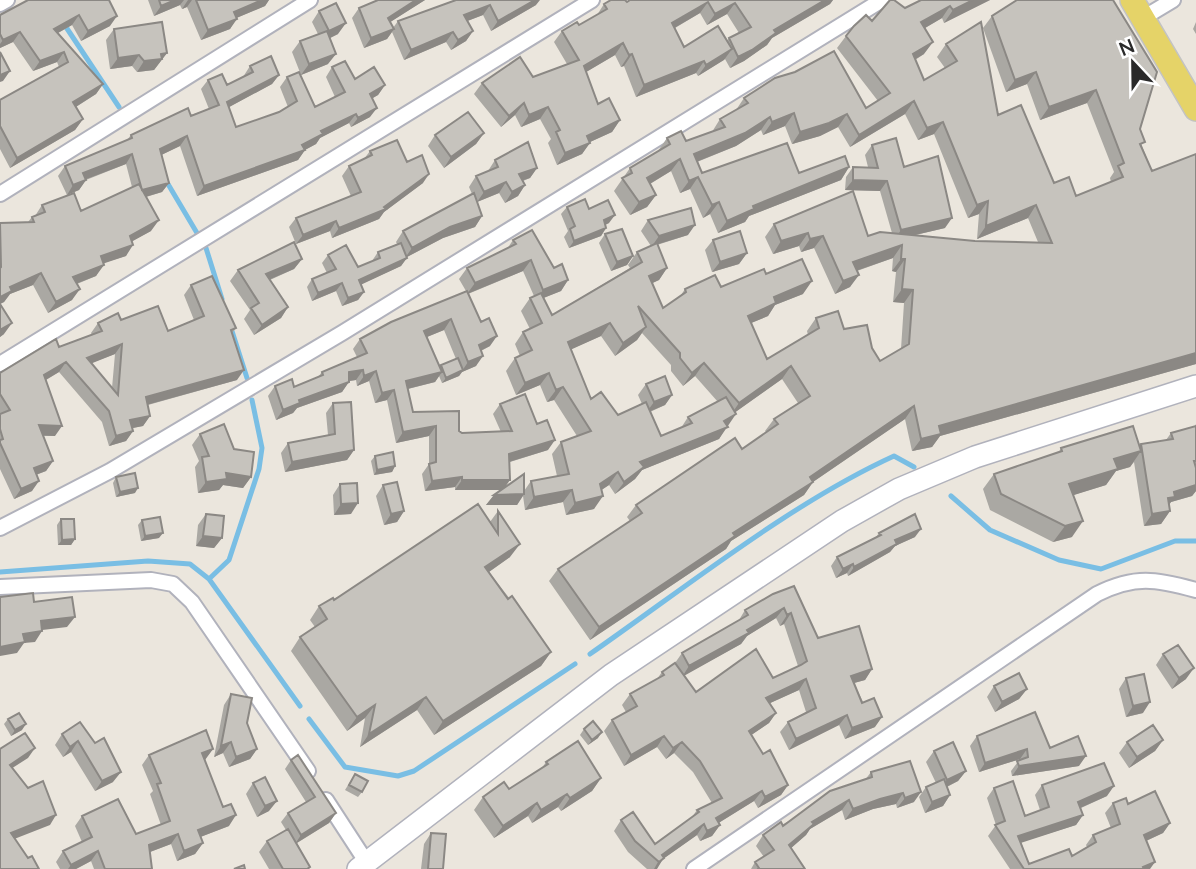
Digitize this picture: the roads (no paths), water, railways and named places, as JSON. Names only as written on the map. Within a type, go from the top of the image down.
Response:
[{"type":"main road","points":[[1138,9],[1196,109]]},
{"type":"main road","points":[[365,867],[611,675],[778,564],[887,496],[975,457],[1196,386]]},
{"type":"street","points":[[0,4],[7,0]]},
{"type":"street","points":[[0,194],[310,0]]},
{"type":"street","points":[[0,364],[592,0]]},
{"type":"street","points":[[0,528],[110,471],[342,333],[882,0]]},
{"type":"street","points":[[1138,9],[1173,0]]},
{"type":"street","points":[[694,869],[1097,594],[1118,584],[1147,579],[1196,590]]},
{"type":"street","points":[[0,587],[151,580],[173,584],[192,602],[243,672],[365,867]]},
{"type":"waterway","points":[[64,24],[119,107]]},
{"type":"waterway","points":[[165,179],[197,233]]},
{"type":"waterway","points":[[206,248],[222,299]]},
{"type":"waterway","points":[[231,328],[247,378]]},
{"type":"waterway","points":[[209,579],[229,560],[259,469],[262,448],[252,400]]},
{"type":"waterway","points":[[590,654],[816,497],[894,456],[914,467]]},
{"type":"waterway","points":[[951,496],[990,530],[1059,560],[1101,569],[1175,541],[1196,541]]},
{"type":"waterway","points":[[0,572],[148,561],[190,564],[209,579],[300,706]]},
{"type":"waterway","points":[[309,719],[345,767],[398,776],[414,771],[575,664]]}]
